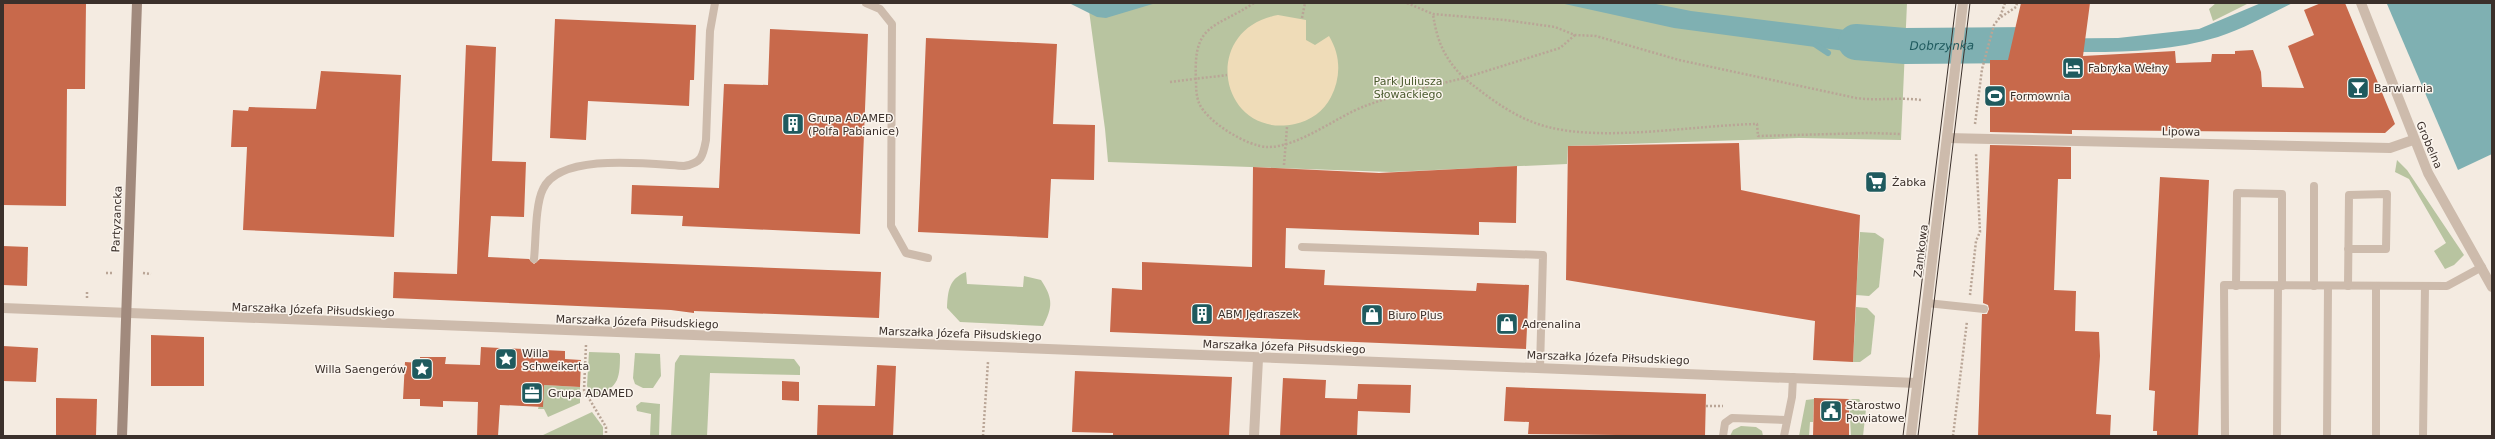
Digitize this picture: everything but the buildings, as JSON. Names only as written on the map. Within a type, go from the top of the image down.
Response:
[{"type":"main road","name":"Partyzancka","points":[[122,436],[137,3]]},
{"type":"street","name":"Zamkowa","points":[[1911,436],[1963,3]]},
{"type":"street","name":"Grobelna","points":[[2361,3],[2413,140],[2444,206],[2482,267],[2491,285]]},
{"type":"street","name":"Lipowa","points":[[1947,138],[2390,148],[2413,140]]},
{"type":"street","name":"Marszałka Józefa Piłsudskiego","points":[[3,308],[1258,359],[1793,377],[1917,383]]},
{"type":"street","points":[[1254,436],[1258,359]]},
{"type":"lane","points":[[534,259],[537,222],[543,189],[560,172],[600,162],[684,166],[695,164],[703,156],[706,140],[710,31],[715,3]]},
{"type":"lane","points":[[866,3],[880,9],[892,24],[891,226],[906,253],[928,258]]},
{"type":"lane","points":[[2314,186],[2314,286]]},
{"type":"lane","points":[[2236,286],[2237,193],[2282,194],[2277,436]]},
{"type":"lane","points":[[2348,249],[2386,248],[2387,194],[2349,194],[2348,249],[2348,286]]},
{"type":"lane","points":[[1302,247],[1543,255],[1540,368]]},
{"type":"lane","points":[[2225,436],[2224,285],[2447,286],[2482,267]]},
{"type":"lane","points":[[2327,436],[2328,286]]},
{"type":"lane","points":[[2376,286],[2376,436]]},
{"type":"lane","points":[[2423,436],[2426,286]]},
{"type":"lane","points":[[1927,303],[1984,309]]},
{"type":"lane","points":[[1784,436],[1793,377]]},
{"type":"lane","points":[[1723,436],[1725,423],[1732,418],[1787,420]]},
{"type":"path","points":[[1254,3],[1213,26],[1199,40],[1195,55],[1197,95],[1204,112],[1230,132],[1256,146],[1286,145],[1365,106],[1464,78],[1560,48],[1575,35]]},
{"type":"path","points":[[1302,18],[1305,3]]},
{"type":"path","points":[[1407,3],[1433,14],[1529,23],[1555,27],[1575,35],[1596,36],[1679,60],[1856,98],[1879,100],[1903,97],[1921,100]]},
{"type":"path","points":[[1982,69],[1994,25],[2000,17],[2005,3]]},
{"type":"path","points":[[2000,17],[2009,14],[2016,7],[2017,3]]},
{"type":"path","points":[[1433,14],[1443,50],[1449,63],[1464,78],[1498,104],[1533,122],[1549,127],[1603,133],[1758,124],[1758,136],[1869,132],[1901,134]]},
{"type":"path","points":[[1170,82],[1227,75]]},
{"type":"path","points":[[1284,165],[1287,127]]},
{"type":"path","points":[[1953,436],[1976,241],[1980,232]]},
{"type":"path","points":[[587,332],[584,390],[606,427],[606,436]]},
{"type":"path","points":[[983,436],[988,362]]},
{"type":"green space","name":"Park Juliusza Słowackiego","points":[[1088,3],[1907,3],[1901,140],[1799,138],[1568,146],[1567,164],[1391,172],[1108,162]]},
{"type":"green space","points":[[2216,3],[2249,3],[2213,21],[2209,9]]},
{"type":"green space","points":[[2397,160],[2407,170],[2464,255],[2454,265],[2445,269],[2434,251],[2446,243],[2409,179],[2395,172]]},
{"type":"green space","points":[[1860,232],[1875,233],[1884,239],[1879,287],[1869,296],[1856,295]]},
{"type":"green space","points":[[966,272],[967,284],[1023,287],[1024,276],[1041,280],[1050,297],[1049,313],[1043,326],[960,322],[947,308],[948,296],[950,286],[956,278]]},
{"type":"green space","points":[[1856,307],[1867,308],[1875,316],[1871,354],[1860,362],[1853,362]]},
{"type":"green space","points":[[589,352],[619,353],[620,355],[619,372],[616,382],[612,387],[593,398],[587,386]]},
{"type":"green space","points":[[635,353],[660,354],[661,376],[653,388],[643,388],[635,384],[633,378]]},
{"type":"green space","points":[[680,355],[794,359],[800,367],[800,375],[710,373],[707,436],[671,436],[675,363]]},
{"type":"green space","points":[[544,385],[580,387],[580,403],[548,417],[544,409],[538,409]]},
{"type":"green space","points":[[1814,399],[1813,422],[1810,422],[1809,436],[1799,436],[1806,400]]},
{"type":"green space","points":[[1849,399],[1859,399],[1866,409],[1863,436],[1851,436]]},
{"type":"green space","points":[[641,402],[660,404],[659,436],[650,436],[651,414],[637,411],[636,406]]},
{"type":"green space","points":[[592,412],[603,427],[603,436],[541,436]]},
{"type":"green space","points":[[1741,426],[1756,427],[1762,431],[1763,436],[1730,436],[1733,430]]},
{"type":"sand","points":[[1278,15],[1306,20],[1306,40],[1315,45],[1329,36],[1338,59],[1337,82],[1331,97],[1325,107],[1316,115],[1301,123],[1269,125],[1249,116],[1236,100],[1228,81],[1228,60],[1236,41],[1253,25]]},
{"type":"water","points":[[1069,3],[1156,3],[1106,18],[1097,17]]},
{"type":"water","points":[[1560,3],[1651,3],[1691,11],[1862,32],[1905,30],[1904,59],[1674,28]]},
{"type":"water","points":[[2261,3],[2293,3],[2228,34],[2192,44],[2138,51],[2111,52],[2002,51],[2002,39],[2118,38],[2199,29]]},
{"type":"water","points":[[2492,3],[2492,154],[2458,170],[2387,4]]},
{"type":"waterway","name":"Dobrzynka","points":[[1856,42],[1905,46],[2052,45]]},
{"type":"waterway","points":[[1816,45],[1828,53]]},
{"type":"tram line","points":[[1903,436],[1956,3]]},
{"type":"tram line","points":[[1918,436],[1970,3]]},
{"type":"place","name":"Fabryka Wełny","points":[[2073,68]]},
{"type":"place","name":"Barwiarnia","points":[[2358,88]]},
{"type":"place","name":"Formownia","points":[[1995,96]]},
{"type":"place","name":"Grupa ADAMED (Polfa Pabianice)","points":[[793,124]]},
{"type":"place","name":"Żabka","points":[[1876,182]]},
{"type":"place","name":"ABM Jędraszek","points":[[1202,314]]},
{"type":"place","name":"Biuro Plus","points":[[1372,315]]},
{"type":"place","name":"Adrenalina","points":[[1507,324]]},
{"type":"place","name":"Willa Schweikerta","points":[[506,359]]},
{"type":"place","name":"Willa Saengerów","points":[[422,369]]},
{"type":"place","name":"Grupa ADAMED","points":[[532,393]]},
{"type":"place","name":"Starostwo Powiatowe","points":[[1831,411]]}]
